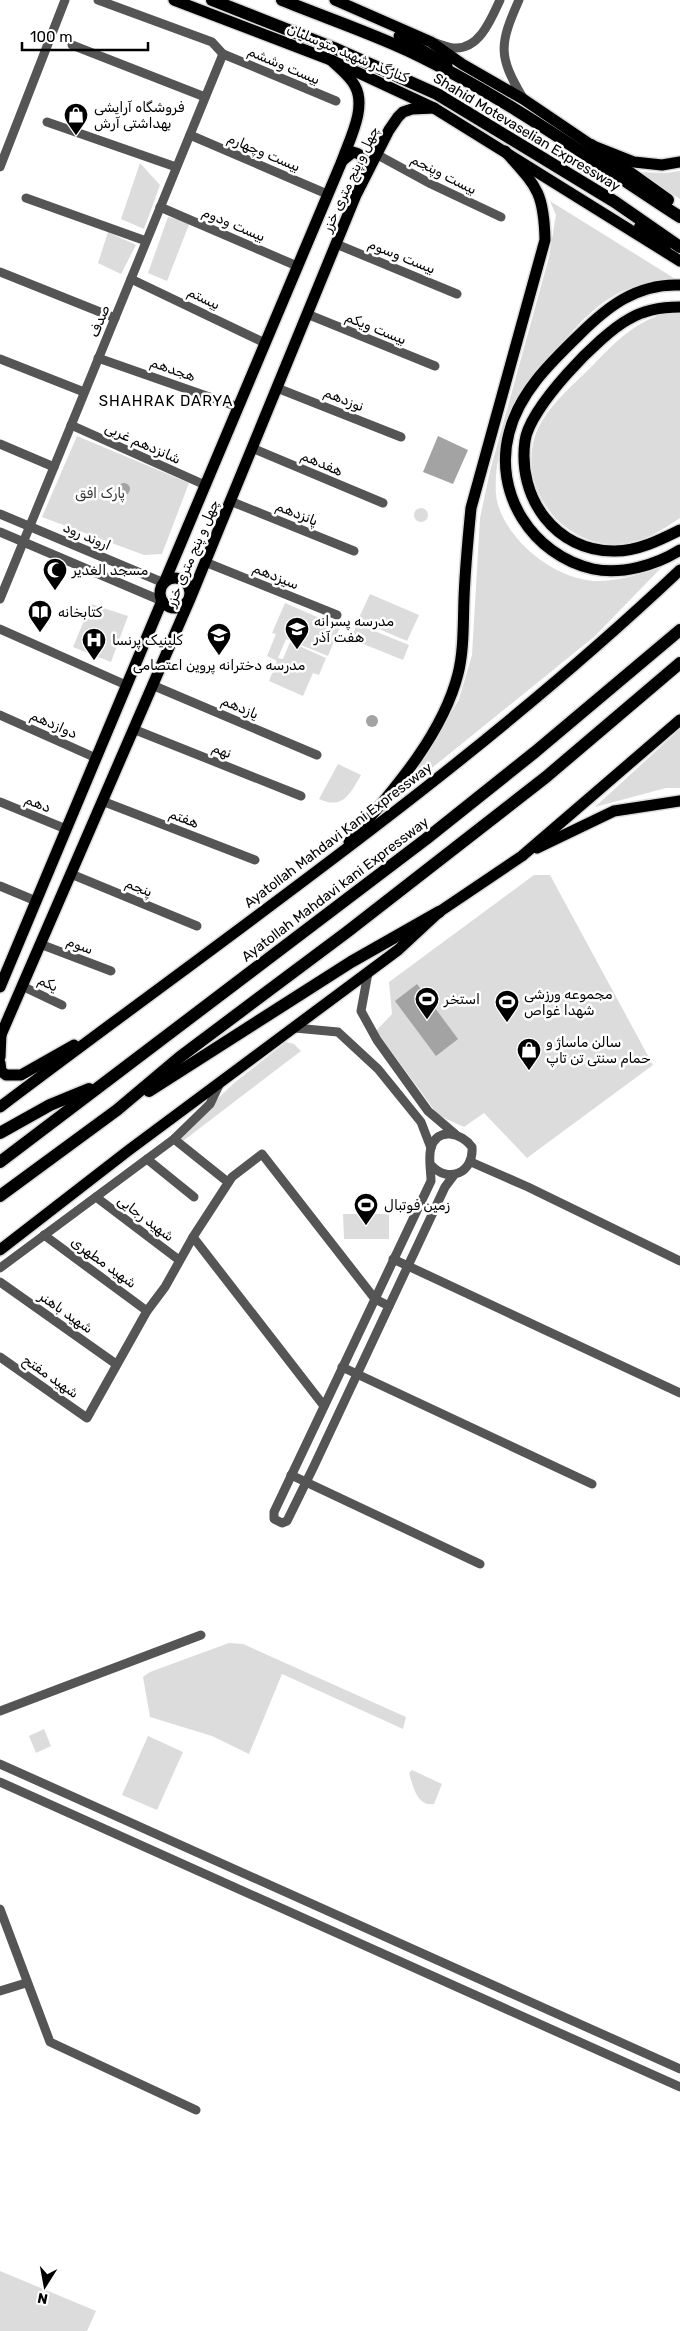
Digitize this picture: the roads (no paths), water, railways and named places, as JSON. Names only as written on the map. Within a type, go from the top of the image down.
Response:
[{"type":"highway","name":"Shahid Motevaselian Expressway","points":[[212,0],[334,48],[436,94],[615,202],[680,247]]},
{"type":"highway","name":"Shahid Motevaselian Expressway","points":[[282,0],[408,51],[494,98],[680,217]]},
{"type":"highway","points":[[591,145],[680,209]]},
{"type":"highway","points":[[615,202],[665,250]]},
{"type":"highway","name":"Ayatollah Mahdavi kani Expressway","points":[[0,1162],[426,839],[535,752],[680,630]]},
{"type":"highway","points":[[0,1196],[117,1110],[180,1057],[347,932],[546,777],[680,663]]},
{"type":"highway","points":[[117,1110],[195,1063],[351,962],[439,912]]},
{"type":"highway","points":[[0,1133],[50,1105],[105,1082]]},
{"type":"main road","name":"کنارگذر شهید متوسلیان","points":[[174,0],[331,60],[434,108],[680,261]]},
{"type":"main road","points":[[330,0],[421,47],[494,98]]},
{"type":"main road","points":[[335,0],[431,42],[462,64],[523,98],[591,145],[634,162],[662,165],[680,162]]},
{"type":"main road","name":"چهل و پنج متری خزر","points":[[164,583],[342,161],[355,122],[359,98],[354,85],[331,60]]},
{"type":"main road","name":"چهل و پنج متری خزر","points":[[1,1036],[190,599],[356,195],[389,130],[403,112],[412,109],[434,108]]},
{"type":"main road","points":[[337,855],[395,789],[436,726],[458,675],[462,654],[466,554],[471,508],[545,240],[542,201],[533,184],[505,151]]},
{"type":"main road","points":[[342,161],[353,152],[364,158],[365,163],[356,195]]},
{"type":"main road","points":[[680,286],[667,285],[643,289],[619,300],[598,316],[554,359],[530,389],[516,413],[509,433],[505,477],[519,514],[532,533],[547,547],[580,564],[602,570],[625,569],[668,558],[680,550]]},
{"type":"main road","points":[[680,307],[660,308],[629,318],[615,327],[595,346],[532,419],[525,441],[524,458],[530,495],[539,513],[552,527],[582,546],[598,551],[617,552],[636,549],[680,530]]},
{"type":"main road","name":"Ayatollah Mahdavi Kani Expressway","points":[[0,1107],[119,1020],[337,855],[376,828],[604,640],[680,570]]},
{"type":"main road","points":[[173,578],[183,580],[190,588],[190,599],[179,608],[169,608],[162,600],[160,592],[164,583],[173,578]]},
{"type":"main road","name":"چهل و پنج متری خزر","points":[[0,987],[2,975],[36,901],[162,600]]},
{"type":"main road","points":[[0,1250],[398,950],[439,912],[522,856],[680,720]]},
{"type":"main road","points":[[522,856],[614,811],[680,801]]},
{"type":"main road","points":[[0,1063],[1,1071],[6,1075],[21,1075],[119,1020]]},
{"type":"main road","points":[[0,1057],[1,1036]]},
{"type":"street","name":"بیست وششم","points":[[98,0],[212,42],[223,54],[336,101]]},
{"type":"street","points":[[431,42],[456,48],[473,44],[494,13],[500,0]]},
{"type":"street","points":[[519,0],[506,33],[505,66],[523,98]]},
{"type":"street","points":[[0,167],[65,1]]},
{"type":"street","points":[[494,13],[510,20]]},
{"type":"street","points":[[72,45],[205,97]]},
{"type":"street","name":"صدف","points":[[0,599],[2,586],[30,526],[223,54]]},
{"type":"street","points":[[47,122],[176,167]]},
{"type":"street","name":"بیست وچهارم","points":[[190,135],[328,194]]},
{"type":"street","name":"بیست وپنجم","points":[[376,154],[431,184],[501,217]]},
{"type":"street","points":[[26,198],[146,241]]},
{"type":"street","name":"بیست ودوم","points":[[160,207],[297,266]]},
{"type":"street","name":"بیست وسوم","points":[[336,244],[457,294]]},
{"type":"street","points":[[0,272],[115,318]]},
{"type":"street","name":"بیستم","points":[[131,278],[265,343]]},
{"type":"street","name":"بیست ویکم","points":[[307,314],[435,366]]},
{"type":"street","name":"هجدهم","points":[[98,358],[238,407]]},
{"type":"street","points":[[0,359],[84,392]]},
{"type":"street","name":"نوزدهم","points":[[277,388],[401,437]]},
{"type":"street","name":"شانزدهم غربی","points":[[71,425],[205,485]]},
{"type":"street","points":[[0,444],[54,467]]},
{"type":"street","name":"هفدهم","points":[[252,448],[383,503]]},
{"type":"street","name":"پانزدهم","points":[[230,501],[354,551]]},
{"type":"street","name":"اروند رود","points":[[0,514],[164,583]]},
{"type":"street","points":[[0,532],[162,600]]},
{"type":"street","name":"سیزدهم","points":[[205,562],[338,615]]},
{"type":"street","points":[[0,629],[126,685]]},
{"type":"street","name":"یازدهم","points":[[152,685],[317,755]]},
{"type":"street","name":"دوازدهم","points":[[0,715],[96,758]]},
{"type":"street","name":"نهم","points":[[133,729],[301,796]]},
{"type":"street","name":"هفتم","points":[[102,801],[255,860]]},
{"type":"street","name":"دهم","points":[[0,802],[66,829]]},
{"type":"street","name":"پنجم","points":[[71,874],[197,926]]},
{"type":"street","points":[[0,886],[36,901]]},
{"type":"street","name":"سوم","points":[[40,944],[110,971]]},
{"type":"street","points":[[295,1028],[338,1032],[378,1069],[421,1122],[431,1148],[431,1181],[273,1514],[277,1522],[282,1523],[286,1520],[306,1482],[445,1186],[454,1175],[464,1171],[471,1162],[472,1147],[467,1140],[455,1134],[428,1111],[377,1040],[361,1010],[368,973]]},
{"type":"street","name":"یکم","points":[[22,986],[62,1005]]},
{"type":"street","points":[[0,1268],[174,1139],[210,1104],[220,1083]]},
{"type":"street","points":[[431,1148],[436,1139],[445,1134],[455,1134]]},
{"type":"street","points":[[174,1139],[224,1179]]},
{"type":"street","points":[[116,1364],[147,1311],[232,1177],[262,1154],[374,1299],[389,1306]]},
{"type":"street","points":[[147,1159],[194,1197]]},
{"type":"street","points":[[471,1162],[528,1187],[680,1261]]},
{"type":"street","points":[[431,1165],[437,1172],[454,1175]]},
{"type":"street","name":"شهید رجایی","points":[[96,1197],[179,1260]]},
{"type":"street","name":"شهید مطهری","points":[[44,1235],[147,1311]]},
{"type":"street","points":[[193,1237],[324,1406]]},
{"type":"street","points":[[393,1259],[680,1393]]},
{"type":"street","name":"شهید باهنر","points":[[0,1282],[116,1364]]},
{"type":"street","name":"شهید مفتح","points":[[0,1357],[86,1418],[116,1364]]},
{"type":"street","points":[[342,1367],[592,1484]]},
{"type":"street","points":[[291,1475],[480,1564]]},
{"type":"street","points":[[0,1711],[201,1635]]},
{"type":"street","points":[[0,1764],[680,2069]]},
{"type":"street","points":[[0,1782],[680,2087]]},
{"type":"street","points":[[0,1909],[26,1983],[50,2042],[196,2110]]},
{"type":"street","points":[[0,1991],[26,1983]]},
{"type":"place","name":"فروشگاه آرایشی بهداشتی آرش","points":[[76,136]]},
{"type":"place","name":"مسجد الغدیر","points":[[55,591]]},
{"type":"place","name":"کتابخانه","points":[[40,633]]},
{"type":"place","name":"مدرسه پسرانه هفت آذر","points":[[297,650]]},
{"type":"place","name":"مدرسه دخترانه پروین اعتصامی","points":[[219,656]]},
{"type":"place","name":"کلینیک پرنسا","points":[[94,661]]},
{"type":"place","name":"استخر","points":[[427,1020]]},
{"type":"place","name":"مجموعه ورزشی شهدا غواص","points":[[507,1023]]},
{"type":"place","name":"سالن ماساژ و حمام سنتی تن تاپ","points":[[529,1071]]},
{"type":"place","name":"زمین فوتبال","points":[[366,1226]]},
{"type":"district","name":"SHAHRAK DARYA","points":[[166,401]]},
{"type":"park label","name":"پارک افق","points":[[100,493]]}]
